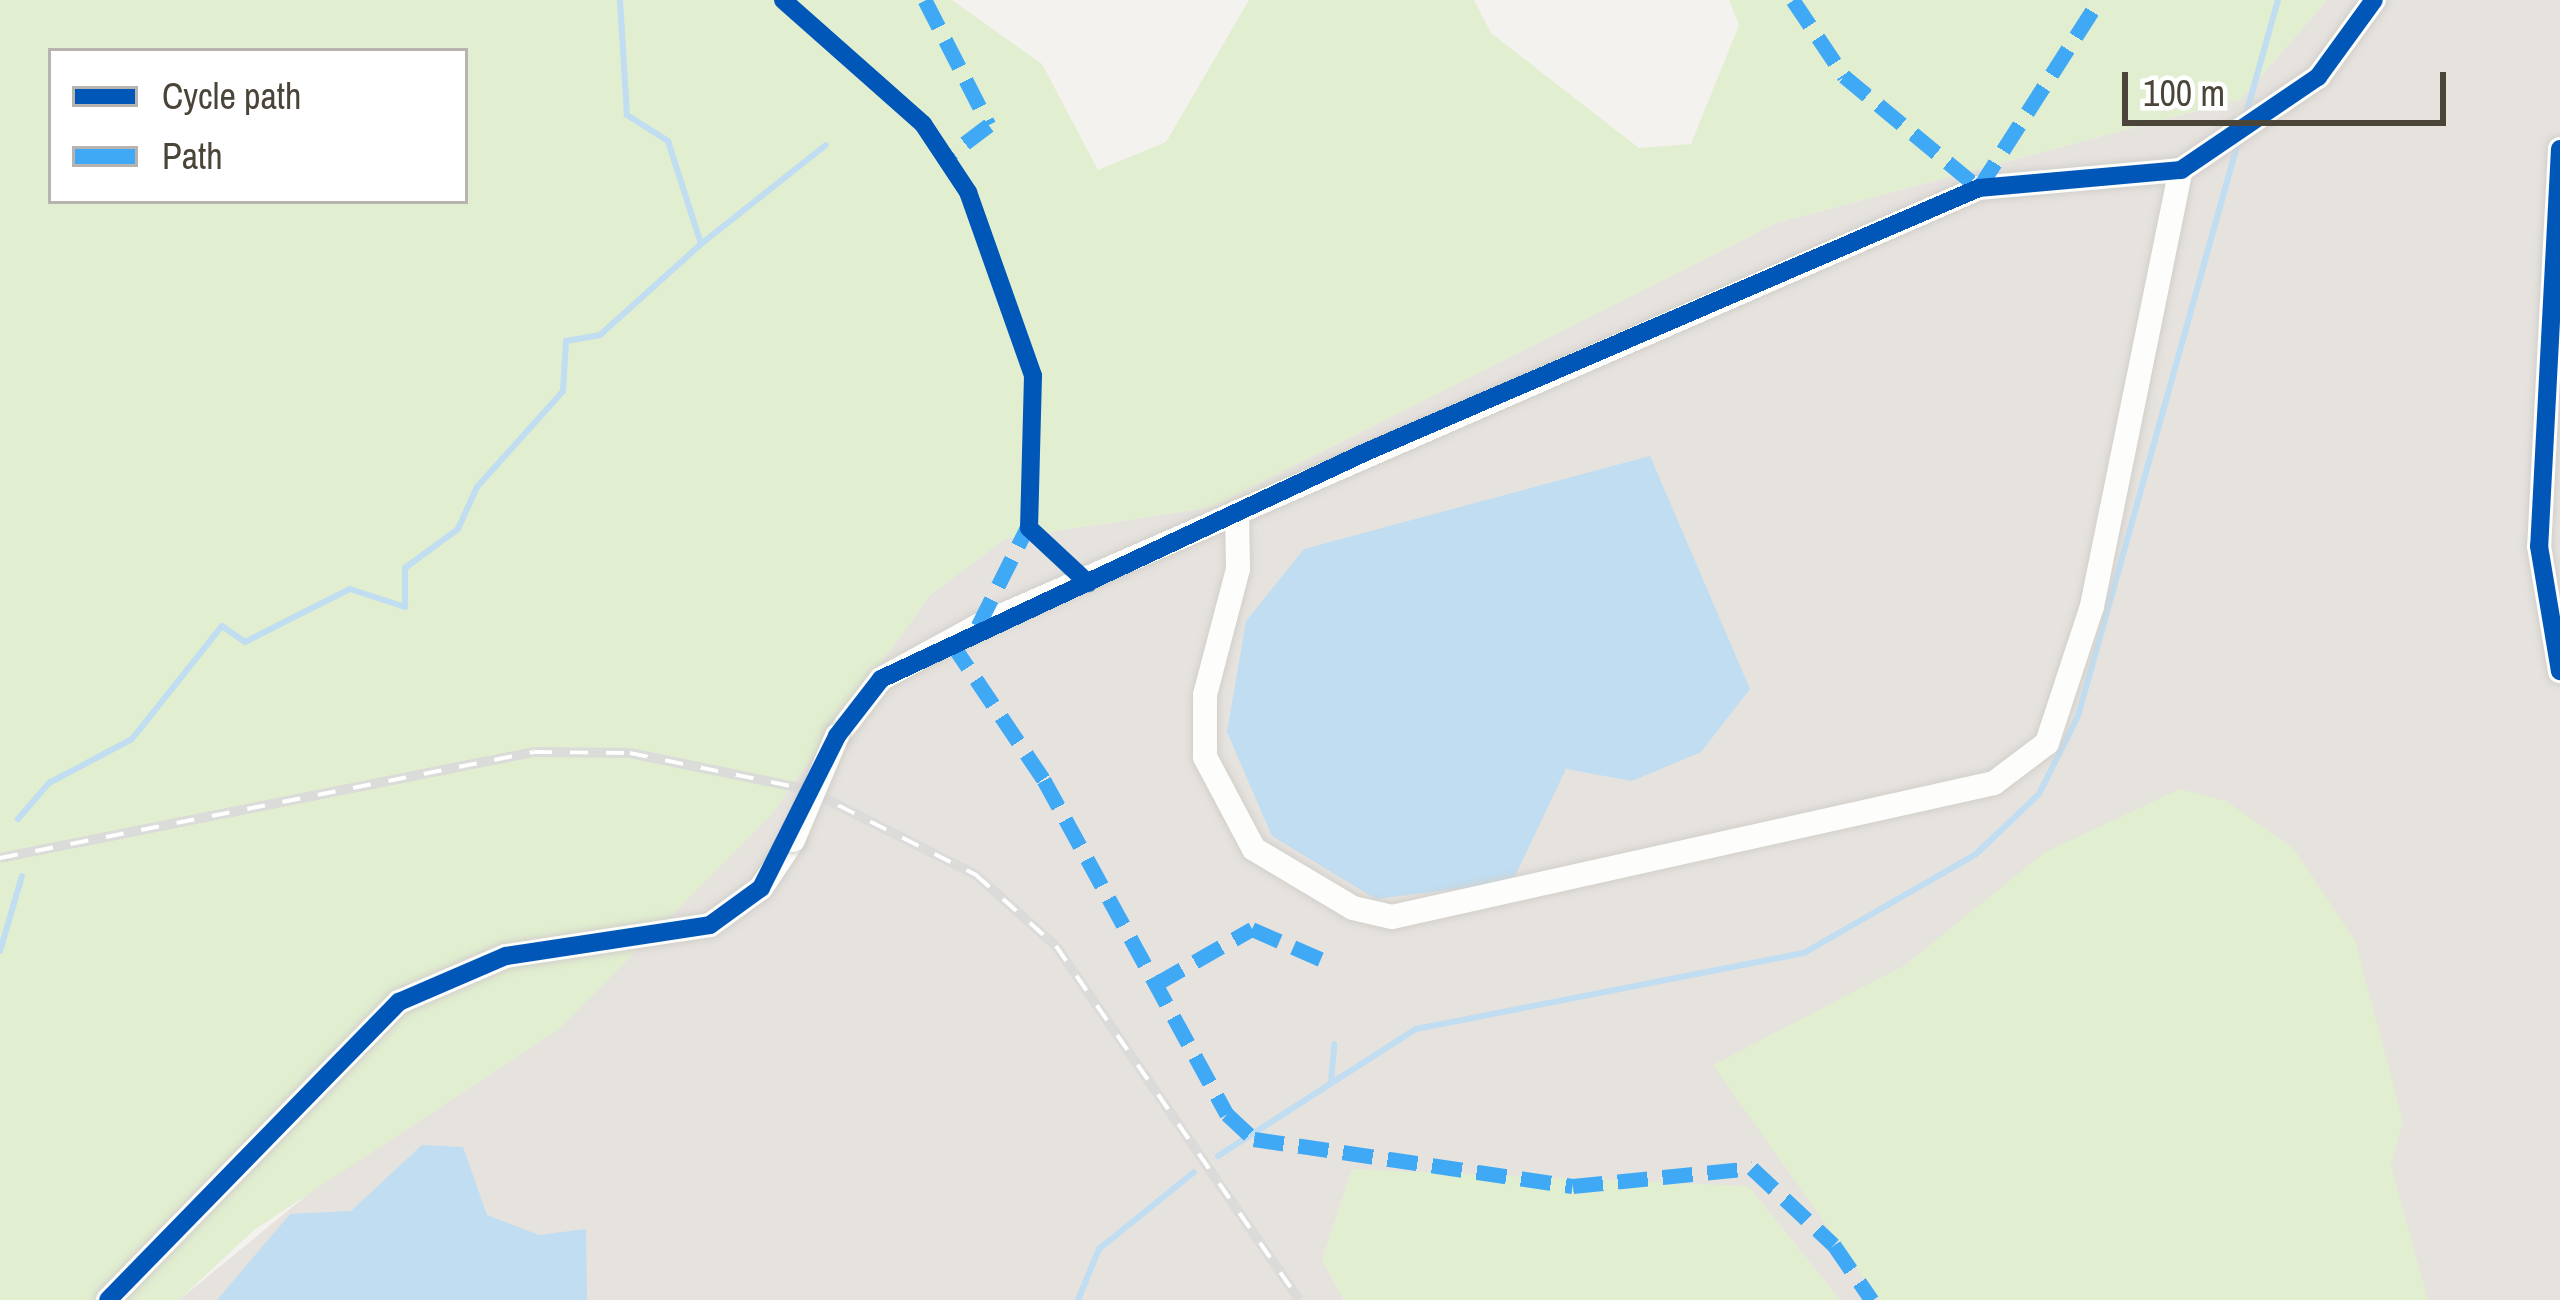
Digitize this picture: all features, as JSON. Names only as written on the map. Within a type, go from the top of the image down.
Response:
[{"type":"street","points":[[108,1300],[399,1002],[506,956],[710,925],[760,888],[793,840],[837,736],[881,679],[1238,512],[1979,188],[2180,170],[2318,77],[2374,0]]},
{"type":"street","points":[[2560,149],[2539,546],[2560,671]]},
{"type":"street","points":[[1238,512],[1238,569],[1204,694],[1205,757],[1253,849],[1353,908],[1392,917],[1994,783],[2047,743],[2092,606],[2180,170]]},
{"type":"shaded area","points":[[2327,0],[2560,0],[2560,1300],[1840,1300],[1748,1186],[1322,1259],[1344,1300],[179,1300],[770,816],[931,594],[1005,539],[1212,507],[1776,223],[2241,99]]},
{"type":"green space","points":[[0,0],[952,0],[1042,64],[1098,170],[1166,142],[1249,0],[1474,0],[1491,33],[1639,148],[1691,144],[1739,25],[1729,0],[2327,0],[2241,99],[1776,223],[1212,507],[1005,539],[931,594],[770,816],[559,1029],[254,1230],[179,1300],[0,1300]]},
{"type":"green space","points":[[2180,789],[2226,801],[2294,849],[2355,940],[2403,1121],[2391,1165],[2428,1300],[1879,1300],[1713,1065],[1905,965],[2045,852]]},
{"type":"green space","points":[[1352,1169],[1748,1186],[1840,1300],[1344,1300],[1322,1259]]},
{"type":"water","points":[[1650,456],[1750,689],[1701,752],[1632,781],[1566,769],[1512,882],[1376,899],[1272,836],[1227,732],[1246,621],[1304,549]]},
{"type":"water","points":[[422,1145],[463,1147],[487,1215],[539,1235],[586,1229],[587,1300],[217,1300],[290,1214],[351,1211]]},
{"type":"waterway","points":[[18,819],[49,783],[132,739],[222,626],[245,642],[350,589],[405,607],[405,568],[458,529],[477,487],[563,391],[566,341],[600,335],[701,244],[668,141],[627,115],[620,0]]},
{"type":"waterway","points":[[2245,118],[2278,0]]},
{"type":"waterway","points":[[1218,1156],[1416,1029],[1804,953],[1976,854],[2039,794],[2078,716],[2238,142]]},
{"type":"waterway","points":[[701,244],[826,145]]},
{"type":"waterway","points":[[0,951],[22,876]]},
{"type":"waterway","points":[[1331,1082],[1334,1044]]},
{"type":"waterway","points":[[1078,1300],[1099,1249],[1194,1172]]},
{"type":"railway","points":[[0,858],[534,752],[630,753],[806,789],[976,875],[1056,946],[1299,1300]]},
{"type":"marked path","points":[[925,0],[989,125],[948,156]]},
{"type":"marked path","points":[[1793,0],[1844,76],[1979,188],[2099,0]]},
{"type":"marked path","points":[[978,626],[1031,520]]},
{"type":"marked path","points":[[951,642],[1044,780],[1227,1114],[1254,1139],[1573,1186],[1752,1168],[1834,1245],[1872,1300]]},
{"type":"marked path","points":[[1156,984],[1252,929],[1332,964]]},
{"type":"cycle path","points":[[783,0],[923,124],[968,192],[1033,376],[1029,528],[1088,583]]},
{"type":"cycle path","points":[[108,1300],[399,1002],[506,956],[710,925],[761,888],[837,736],[881,679],[1368,451],[1979,188],[2181,170],[2318,77],[2374,0]]},
{"type":"cycle path","points":[[2560,149],[2539,546],[2560,671]]}]
